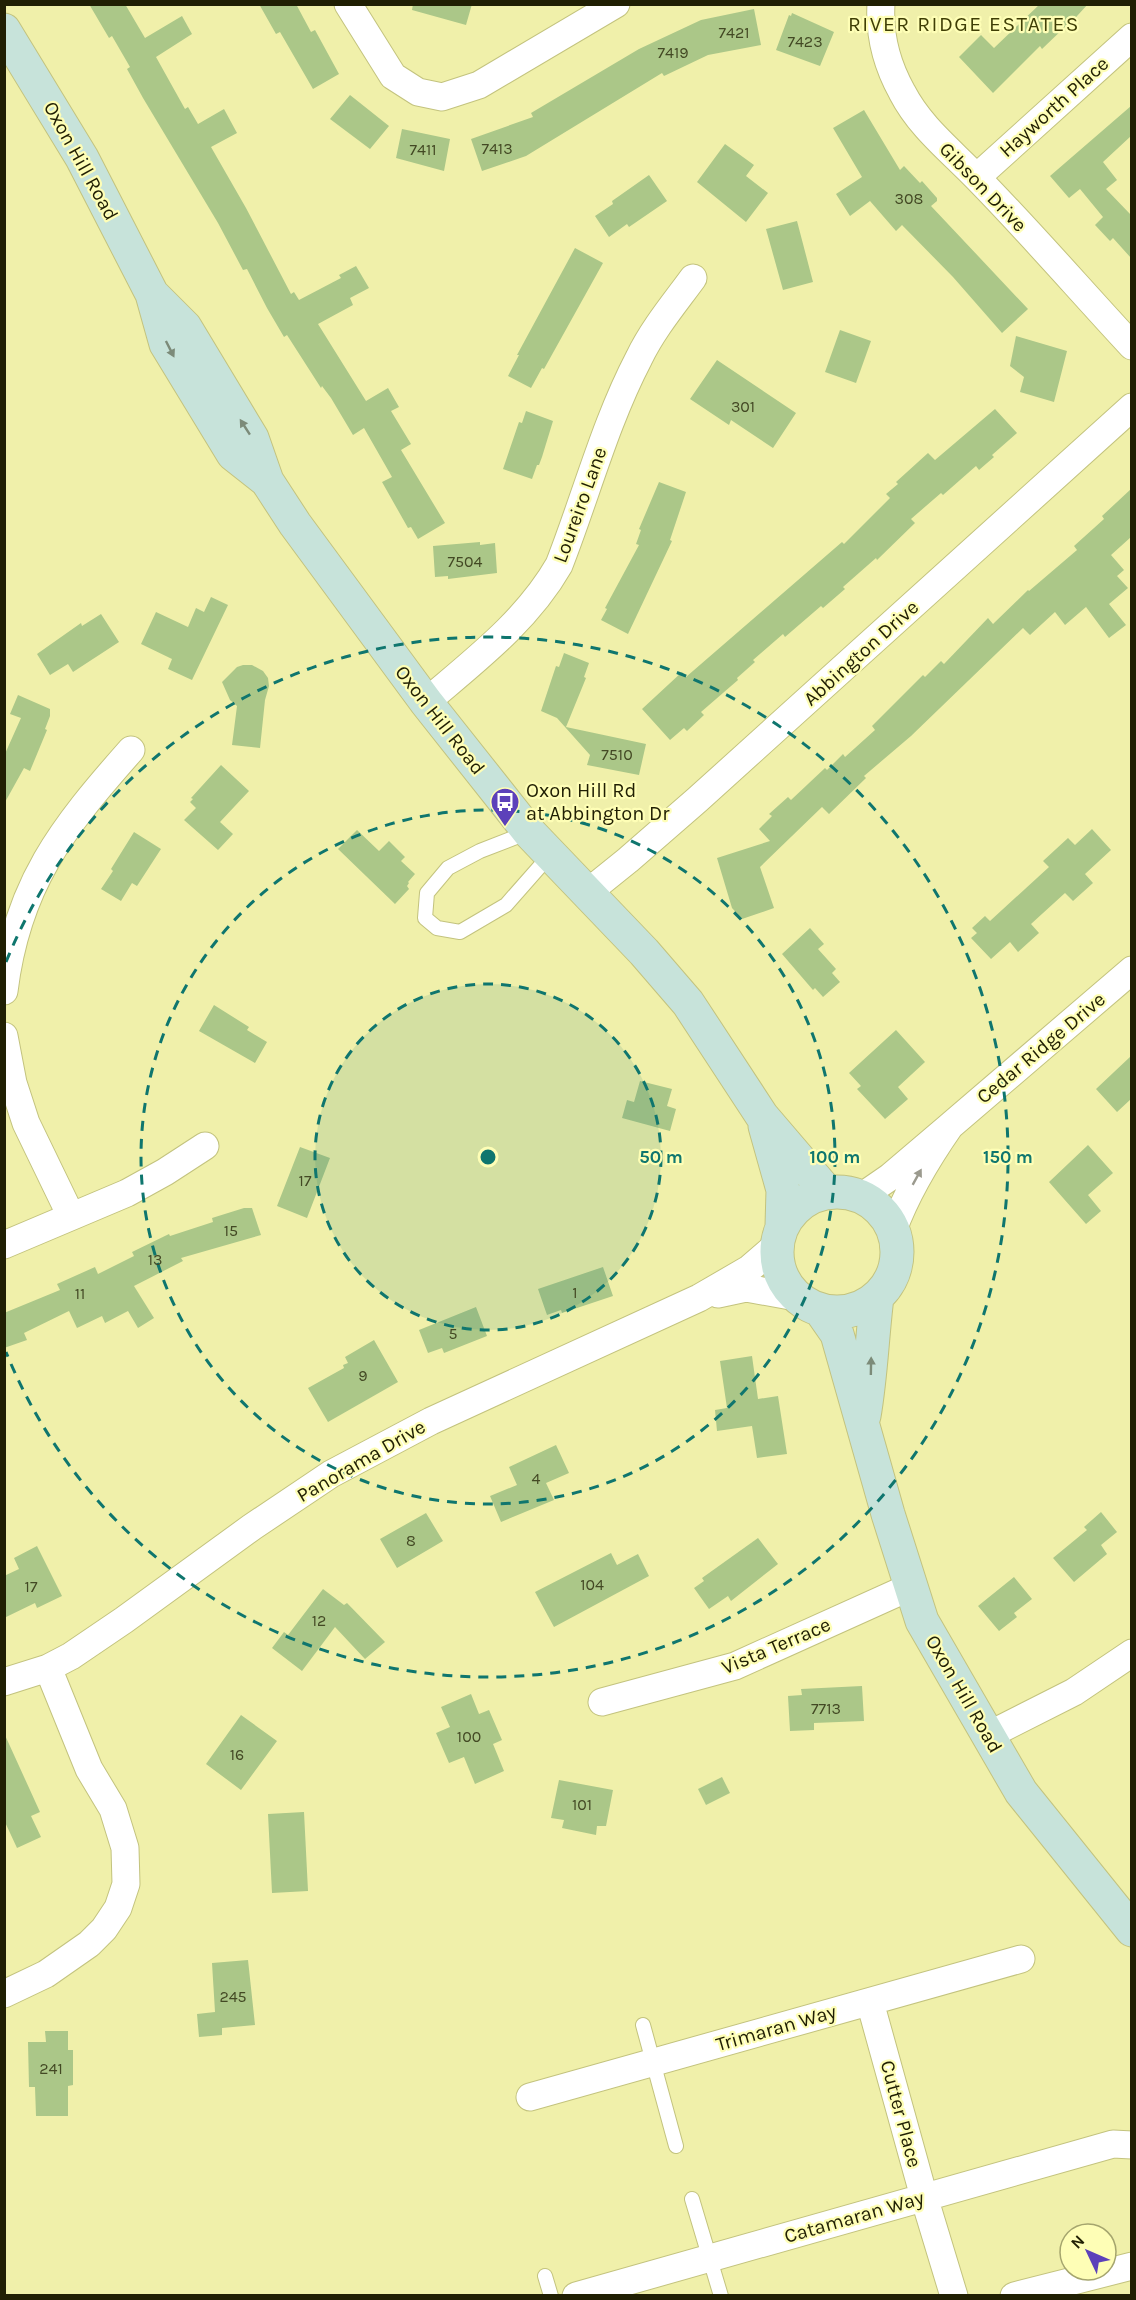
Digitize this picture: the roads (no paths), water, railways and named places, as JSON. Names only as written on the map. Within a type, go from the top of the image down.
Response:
[{"type":"main road","name":"Oxon Hill Road","points":[[4,30],[82,158],[152,294],[166,344],[202,407],[233,454],[267,481],[323,564],[426,702],[539,844],[644,952],[688,1003],[762,1116],[827,1192]]},
{"type":"main road","name":"Oxon Hill Road","points":[[762,1116],[783,1190],[780,1235]]},
{"type":"main road","points":[[827,1192],[861,1197],[875,1205],[886,1217],[893,1230],[897,1254],[891,1278],[877,1298],[850,1311],[808,1304],[784,1282],[777,1263],[780,1235],[793,1210],[809,1199],[827,1192]]},
{"type":"main road","name":"Oxon Hill Road","points":[[863,1423],[871,1378],[877,1298]]},
{"type":"main road","name":"Oxon Hill Road","points":[[808,1304],[837,1334],[910,1587],[922,1621],[1021,1792],[1131,1930]]},
{"type":"street","points":[[348,4],[393,76],[410,88],[435,97],[450,96],[479,85],[616,4]]},
{"type":"street","name":"Gibson Drive","points":[[881,4],[880,23],[892,71],[901,91],[930,132],[976,177],[1131,346]]},
{"type":"street","name":"Hayworth Place","points":[[976,177],[1131,37]]},
{"type":"street","name":"Loureiro Lane","points":[[426,702],[508,629],[530,607],[552,578],[559,565],[612,419],[638,358],[652,334],[693,278]]},
{"type":"street","name":"Abbington Drive","points":[[587,893],[714,784],[1131,407]]},
{"type":"street","points":[[4,992],[16,930],[25,903],[42,868],[58,838],[131,750]]},
{"type":"street","name":"Cedar Ridge Drive","points":[[861,1197],[890,1177],[1131,970]]},
{"type":"street","points":[[4,1036],[13,1083],[26,1123],[71,1216]]},
{"type":"street","name":"Cedar Ridge Drive","points":[[893,1230],[903,1201],[928,1157],[950,1126]]},
{"type":"street","points":[[4,1245],[147,1183],[205,1146]]},
{"type":"street","name":"Panorama Drive","points":[[4,1682],[48,1668],[71,1656],[268,1516],[340,1469],[431,1421],[699,1299],[749,1269],[780,1235]]},
{"type":"street","name":"Panorama Drive","points":[[699,1299],[746,1288],[808,1304]]},
{"type":"street","name":"Vista Terrace","points":[[602,1702],[735,1666],[910,1587]]},
{"type":"street","points":[[989,1735],[1074,1692],[1131,1653]]},
{"type":"street","points":[[4,1994],[46,1974],[88,1944],[104,1929],[118,1908],[126,1884],[125,1848],[113,1809],[89,1768],[48,1668]]},
{"type":"street","name":"Trimaran Way","points":[[531,2097],[1021,1959]]},
{"type":"street","name":"Cutter Place","points":[[870,2002],[924,2198],[954,2295]]},
{"type":"street","name":"Catamaran Way","points":[[576,2295],[1113,2145],[1131,2145]]},
{"type":"street","points":[[1014,2295],[1131,2266]]},
{"type":"lane","points":[[539,844],[506,905],[460,932],[437,928],[425,918],[427,893],[448,868],[480,852],[539,844]]},
{"type":"lane","points":[[643,2025],[676,2146]]},
{"type":"lane","points":[[692,2199],[721,2295]]},
{"type":"lane","points":[[545,2276],[551,2295]]},
{"type":"place","name":"Oxon Hill Rd at Abbington Dr","points":[[505,828]]},
{"type":"district","name":"RIVER RIDGE ESTATES","points":[[964,24]]}]
